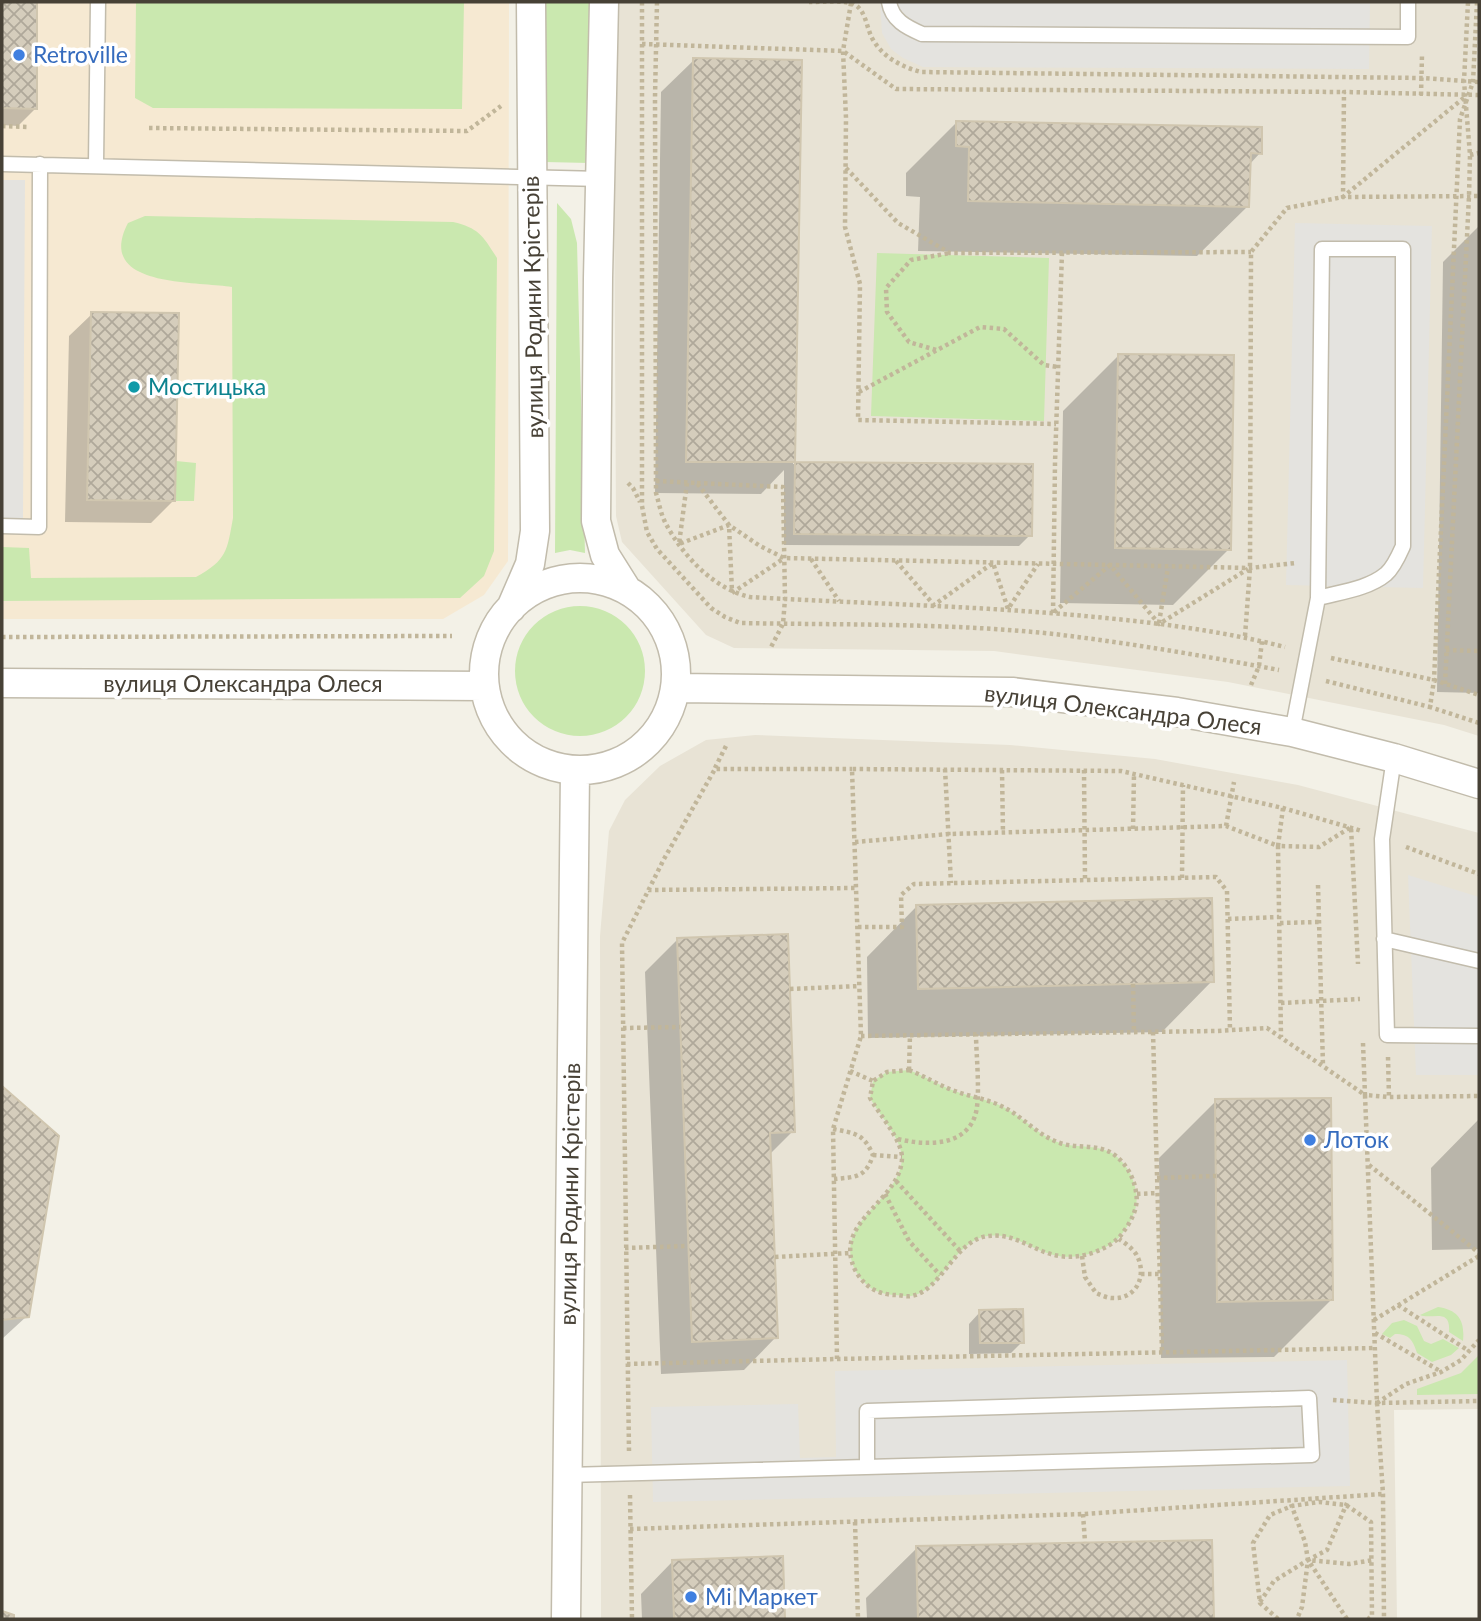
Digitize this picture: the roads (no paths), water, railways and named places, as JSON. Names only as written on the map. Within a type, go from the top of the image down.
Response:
[{"type":"street","name":"вулиця Родини Крістерів","points":[[510,608],[530,564],[535,531],[531,2]]},
{"type":"street","points":[[604,2],[596,522],[605,555],[627,590]]},
{"type":"street","points":[[573,578],[601,580],[627,590],[649,606],[665,628],[674,654],[676,688],[665,719],[645,746],[616,763],[584,771],[541,762],[522,751],[506,736],[494,718],[484,686],[483,670],[491,637],[510,608],[524,596],[556,581],[573,578]]},
{"type":"street","name":"вулиця Олександра Олеся","points":[[2,683],[484,686]]},
{"type":"street","name":"вулиця Олександра Олеся","points":[[676,688],[1012,692],[1177,712],[1292,732],[1394,758],[1479,784]]},
{"type":"street","name":"вулиця Родини Крістерів","points":[[566,1619],[575,769]]},
{"type":"lane","points":[[96,164],[99,2]]},
{"type":"lane","points":[[889,2],[891,12],[903,25],[922,34],[1408,37],[1408,2]]},
{"type":"lane","points":[[2,164],[96,164],[601,178]]},
{"type":"lane","points":[[2,526],[39,527],[40,164]]},
{"type":"lane","points":[[1292,732],[1318,598],[1322,249],[1403,249],[1403,546],[1386,574],[1362,587],[1318,598]]},
{"type":"lane","points":[[1394,758],[1382,838],[1387,1035],[1479,1036]]},
{"type":"lane","points":[[1384,939],[1479,961]]},
{"type":"lane","points":[[566,1475],[1312,1455],[1309,1398],[867,1411],[867,1466]]},
{"type":"place","name":"Retroville","points":[[19,55]]},
{"type":"place","name":"Мостицька","points":[[134,387]]},
{"type":"place","name":"Лоток","points":[[1310,1140]]},
{"type":"place","name":"Мі Маркет","points":[[691,1597]]}]
